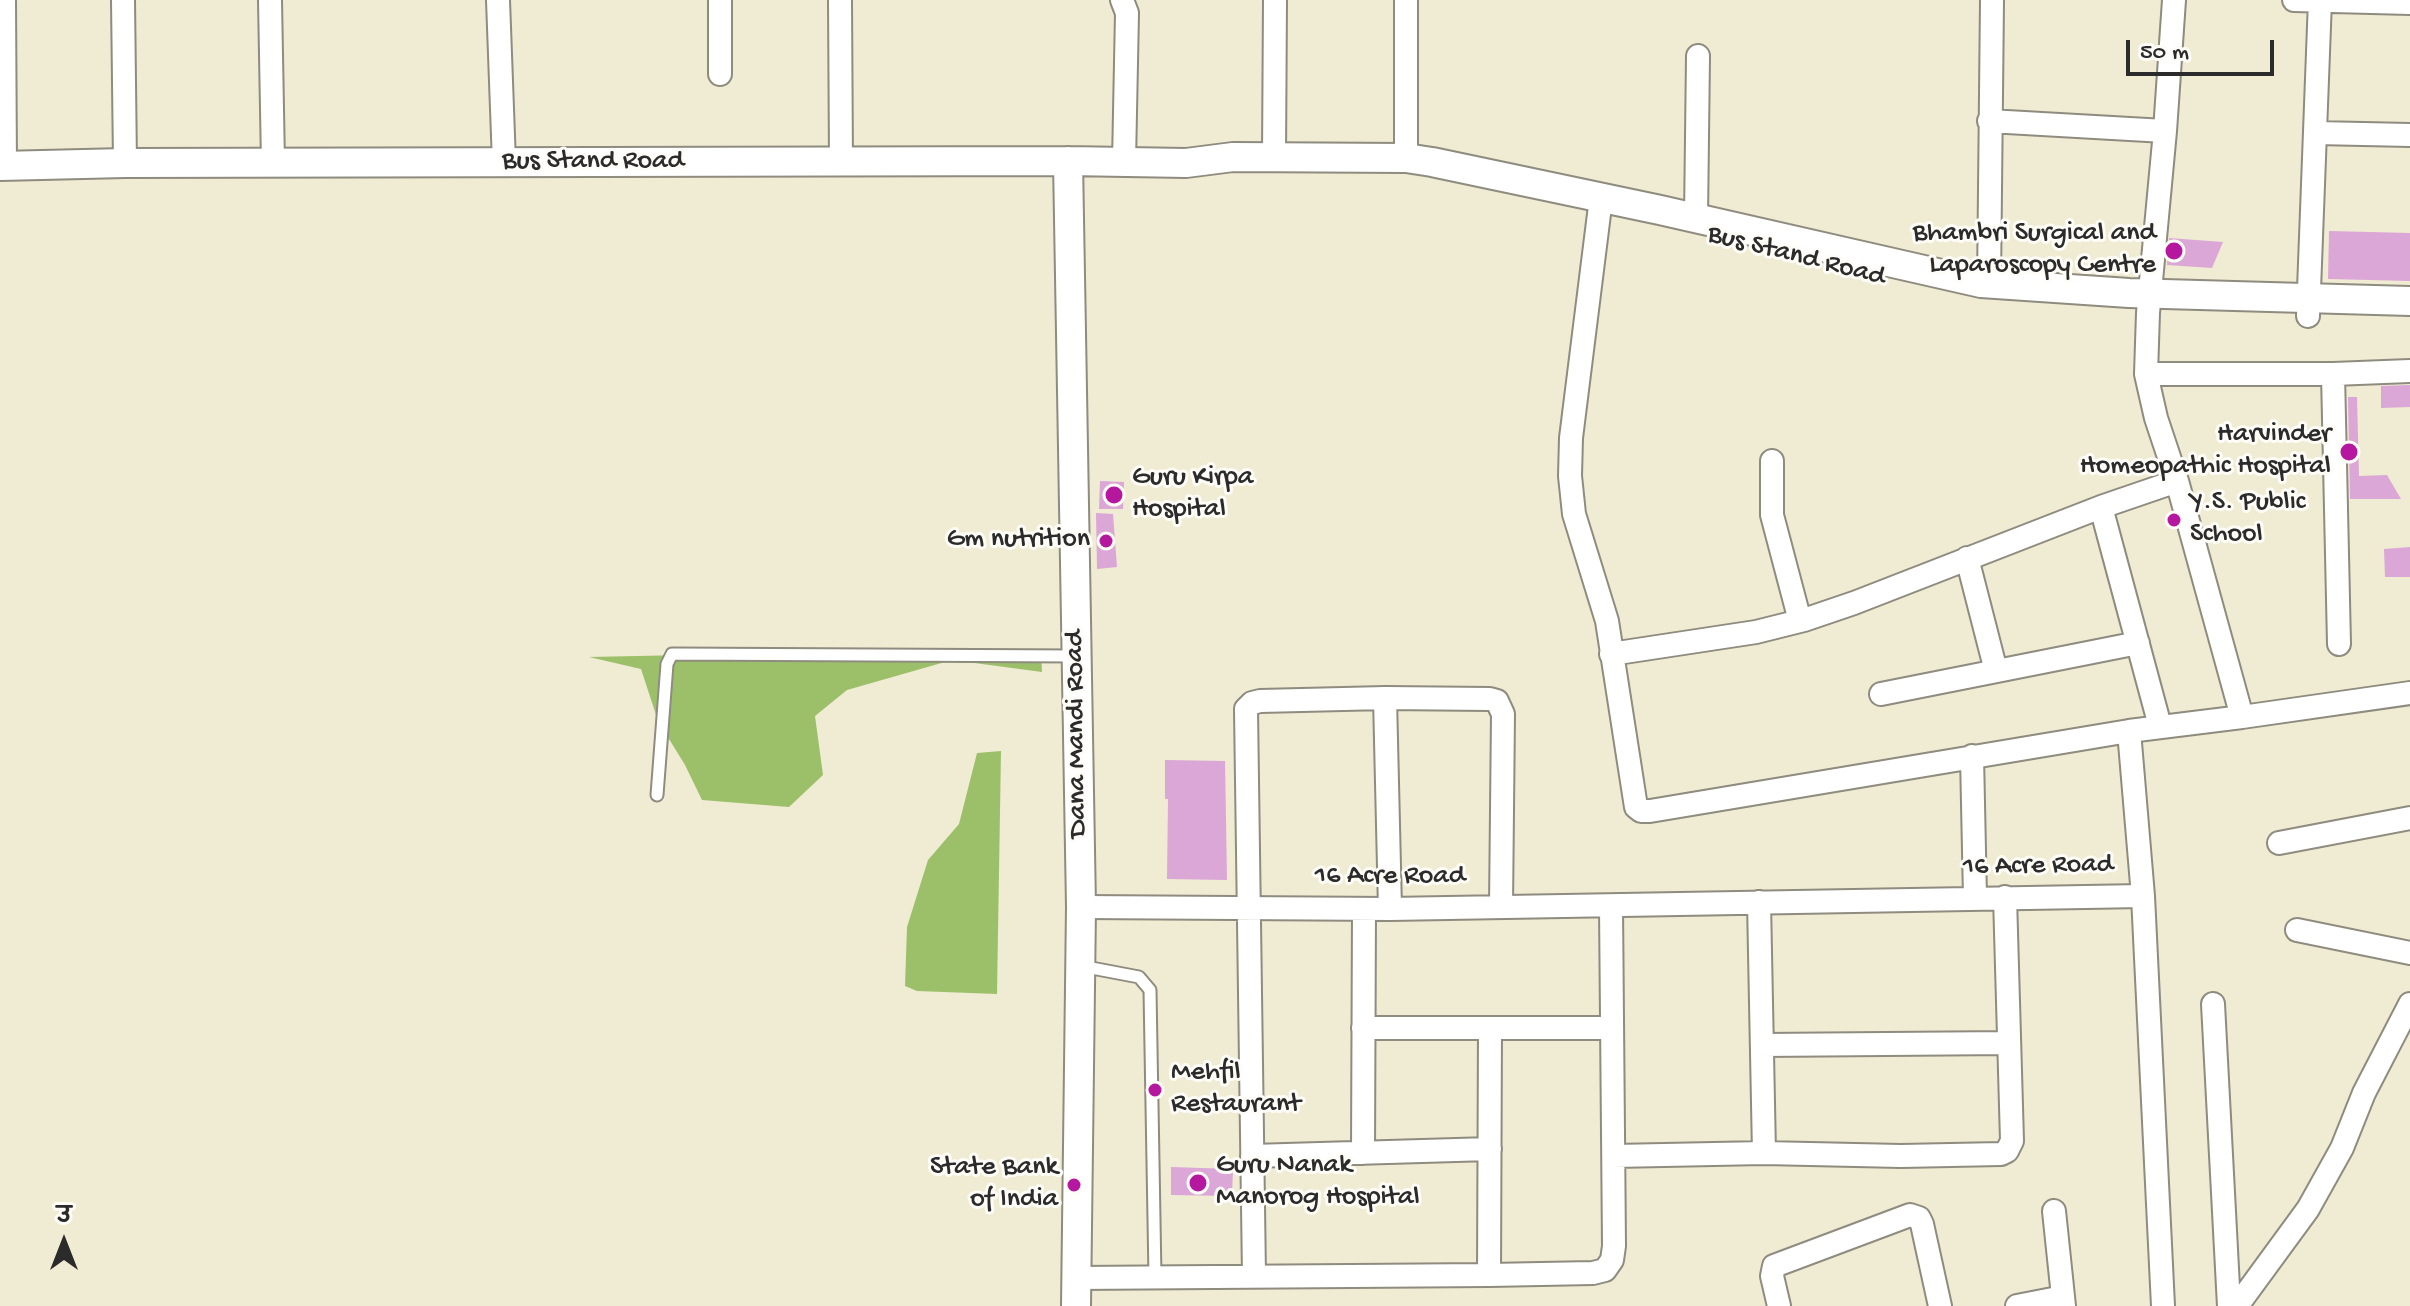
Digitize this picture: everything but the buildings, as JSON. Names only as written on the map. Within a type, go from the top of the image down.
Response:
[{"type":"street","points":[[3,166],[4,0]]},
{"type":"street","points":[[123,0],[125,163]]},
{"type":"street","points":[[270,0],[273,163]]},
{"type":"street","points":[[498,0],[504,163]]},
{"type":"street","points":[[720,0],[720,74]]},
{"type":"street","points":[[840,0],[841,162]]},
{"type":"street","points":[[1122,0],[1127,13],[1124,162]]},
{"type":"street","points":[[1274,157],[1275,0]]},
{"type":"street","points":[[1406,0],[1406,158]]},
{"type":"street","points":[[1989,284],[1992,0]]},
{"type":"street","points":[[2174,0],[2146,374],[2242,717]]},
{"type":"street","points":[[2294,0],[2410,3]]},
{"type":"street","points":[[2308,307],[2320,0]]},
{"type":"street","points":[[1696,218],[1698,56]]},
{"type":"street","points":[[1989,121],[2165,131]]},
{"type":"street","points":[[2316,133],[2410,135]]},
{"type":"street","name":"Bus Stand Road","points":[[3,166],[125,163],[1186,163],[1233,157],[1406,158],[1970,298],[2006,304],[2149,303],[2308,307],[2410,301]]},
{"type":"street","name":"Dana Mandi Road","points":[[1068,161],[1081,907],[1076,1306]]},
{"type":"street","name":"Bus Stand Road","points":[[1186,163],[1237,173],[1395,175],[1431,179],[1696,218],[1989,284],[2149,303]]},
{"type":"street","points":[[1600,205],[1571,438],[1570,476],[1574,514],[1607,621],[1633,801],[1641,811],[2160,726],[2410,693]]},
{"type":"street","name":"Bus Stand Road","points":[[2308,307],[2410,319]]},
{"type":"street","points":[[2146,374],[2410,371]]},
{"type":"street","points":[[2333,374],[2339,644]]},
{"type":"street","points":[[1772,461],[1772,515],[1800,621]]},
{"type":"street","points":[[1611,654],[1756,632],[1800,621],[2177,481]]},
{"type":"street","points":[[2101,507],[2160,726]]},
{"type":"street","points":[[1967,558],[1996,671]]},
{"type":"street","points":[[1881,694],[2138,643]]},
{"type":"street","points":[[1385,698],[1390,909]]},
{"type":"street","points":[[1254,1276],[1246,709],[1260,701],[1385,698],[1497,701],[1501,707],[1501,907]]},
{"type":"street","name":"16 Acre Road","points":[[1081,907],[1390,909],[2143,896],[2129,731]]},
{"type":"street","points":[[1972,756],[1975,898]]},
{"type":"street","points":[[2279,843],[2410,818]]},
{"type":"street","points":[[2143,896],[2163,1306]]},
{"type":"street","points":[[1614,1156],[1764,1153],[1901,1156],[2001,1154],[2007,1151],[2012,1141],[2005,897]]},
{"type":"street","points":[[1759,902],[1764,1153]]},
{"type":"street","points":[[1076,1278],[1489,1275],[1593,1273],[1605,1270],[1612,1260],[1614,1246],[1611,906]]},
{"type":"street","points":[[1363,1153],[1364,909]]},
{"type":"street","points":[[2297,930],[2410,953]]},
{"type":"street","points":[[2213,1004],[2229,1306]]},
{"type":"street","points":[[2237,1306],[2315,1197],[2342,1148],[2364,1093],[2410,1004]]},
{"type":"street","points":[[1363,1028],[1612,1028]]},
{"type":"street","points":[[1489,1275],[1490,1028]]},
{"type":"street","points":[[1762,1045],[2009,1043]]},
{"type":"street","points":[[1252,1156],[1490,1149]]},
{"type":"street","points":[[2017,1306],[2063,1302],[2054,1211]]},
{"type":"street","points":[[1779,1306],[1772,1276],[1774,1266],[1910,1215],[1919,1218],[1922,1224],[1940,1306]]},
{"type":"lane","points":[[657,795],[667,664],[672,654],[1076,656]]},
{"type":"lane","points":[[1081,966],[1139,977],[1150,990],[1155,1277]]},
{"type":"green space","points":[[878,651],[1041,652],[1042,672],[952,660],[847,690],[815,716],[823,775],[789,807],[702,800],[658,721],[641,669],[589,657]]},
{"type":"green space","points":[[1001,751],[997,994],[917,991],[905,986],[907,927],[928,860],[959,824],[977,753]]},
{"type":"place","name":"Bhambri Surgical and Laparoscopy Centre","points":[[2174,251]]},
{"type":"place","name":"Harvinder Homeopathic Hospital","points":[[2349,452]]},
{"type":"place","name":"Guru Kirpa Hospital","points":[[1114,495]]},
{"type":"place","name":"Y.S. Public School","points":[[2174,520]]},
{"type":"place","name":"Gm nutrition","points":[[1106,541]]},
{"type":"place","name":"Mehfil Restaurant","points":[[1155,1090]]},
{"type":"place","name":"Guru Nanak Manorog Hospital","points":[[1198,1183]]},
{"type":"place","name":"State Bank of India","points":[[1074,1185]]}]
